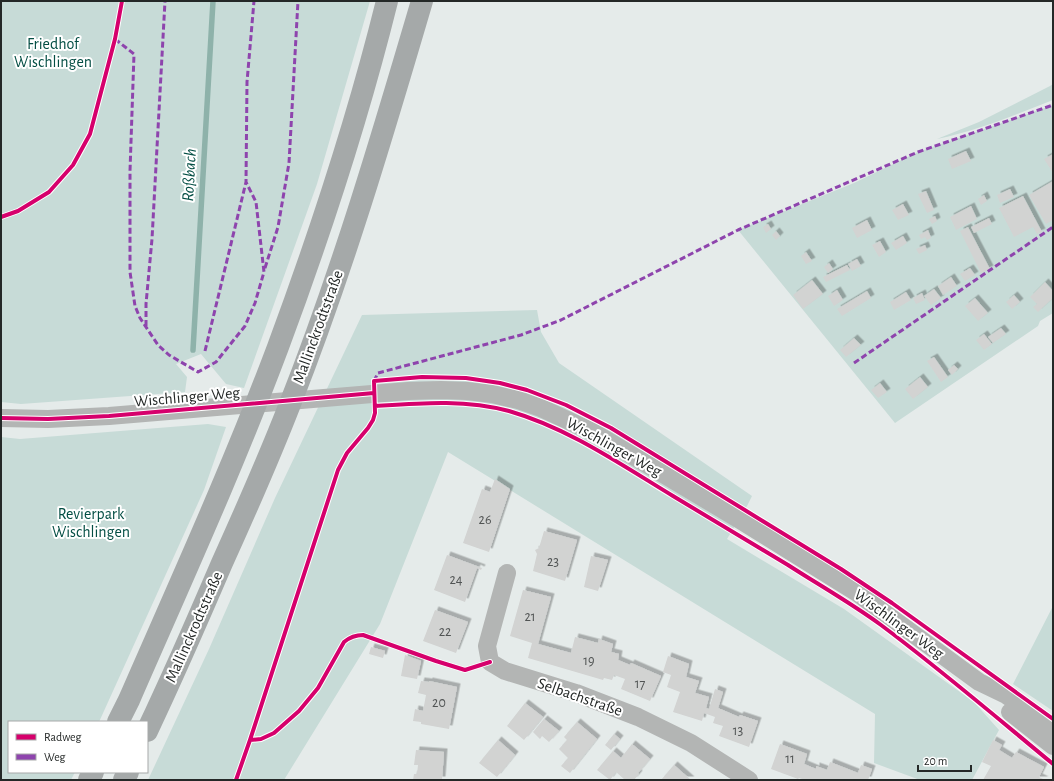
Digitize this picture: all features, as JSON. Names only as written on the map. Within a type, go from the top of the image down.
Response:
[{"type":"highway","name":"Mallinckrodtstraße","points":[[118,721],[226,476],[277,348],[322,220],[351,131],[388,1]]},
{"type":"highway","name":"Mallinckrodtstraße","points":[[148,729],[166,692],[257,484],[290,404],[352,230],[380,143],[422,1]]},
{"type":"street","name":"Wischlinger Weg","points":[[1,418],[48,419],[139,413],[408,391],[467,391],[492,394],[518,400],[587,429],[740,520],[856,592],[979,682],[1000,704],[1053,746]]},
{"type":"street","name":"Selbachstraße","points":[[507,573],[487,646],[490,662],[505,671],[576,693],[638,717],[691,743],[750,780]]},
{"type":"street","name":"Wischlinger Weg","points":[[979,682],[1006,695],[1053,728]]},
{"type":"green space","name":"Friedhof Wischlingen","points":[[1,1],[370,1],[317,184],[244,388],[226,384],[201,354],[176,364],[187,377],[185,392],[21,404],[1,402]]},
{"type":"green space","points":[[1053,84],[1053,100],[981,127],[937,139],[979,122]]},
{"type":"green space","points":[[1053,105],[1053,313],[1040,321],[1038,326],[895,423],[738,230],[854,183],[918,152]]},
{"type":"green space","points":[[537,310],[541,332],[559,363],[752,496],[727,539],[844,609],[974,702],[999,730],[972,780],[920,780],[874,763],[875,714],[448,452],[380,624],[284,780],[148,780],[209,649],[275,498],[362,315]]},
{"type":"green space","name":"Revierpark Wischlingen","points":[[208,424],[226,427],[204,490],[99,721],[8,721],[8,773],[74,773],[71,780],[1,780],[1,437],[20,439]]},
{"type":"green space","points":[[1053,606],[1053,711],[1013,684]]},
{"type":"building","points":[[966,151],[971,161],[952,169],[948,159]]},
{"type":"building","points":[[1053,154],[1053,173],[1044,159]]},
{"type":"building","points":[[1053,181],[1053,220],[1046,224],[1029,195]]},
{"type":"building","points":[[1010,189],[1014,197],[1000,203],[997,195]]},
{"type":"building","points":[[926,191],[934,210],[927,213],[918,194]]},
{"type":"building","points":[[984,195],[987,201],[981,205],[978,199]]},
{"type":"building","points":[[1023,196],[1042,232],[1037,234],[1033,227],[1014,237],[999,208]]},
{"type":"building","points":[[903,204],[909,215],[898,220],[892,210]]},
{"type":"building","points":[[971,206],[977,219],[956,230],[950,217]]},
{"type":"building","points":[[935,216],[937,221],[932,224],[929,219]]},
{"type":"building","points":[[989,218],[992,224],[974,233],[971,227]]},
{"type":"building","points":[[867,220],[872,230],[857,238],[852,228]]},
{"type":"building","points":[[768,224],[771,229],[766,233],[763,227]]},
{"type":"building","points":[[968,227],[990,269],[981,273],[960,231]]},
{"type":"building","points":[[928,230],[931,238],[927,240],[925,237],[921,239],[919,235]]},
{"type":"building","points":[[776,231],[780,236],[776,240],[772,235]]},
{"type":"building","points":[[903,236],[907,243],[896,250],[891,243]]},
{"type":"building","points":[[880,241],[886,252],[879,257],[872,245]]},
{"type":"building","points":[[925,245],[927,250],[919,254],[916,249]]},
{"type":"building","points":[[806,252],[812,261],[806,264],[801,256]]},
{"type":"building","points":[[857,259],[861,266],[852,271],[848,264]]},
{"type":"building","points":[[829,263],[833,269],[828,273],[824,267]]},
{"type":"building","points":[[847,265],[850,270],[826,282],[823,277]]},
{"type":"building","points":[[970,268],[975,275],[965,281],[960,274]]},
{"type":"building","points":[[951,277],[957,286],[943,295],[938,286]]},
{"type":"building","points":[[812,280],[823,294],[803,309],[793,295]]},
{"type":"building","points":[[1045,282],[1053,291],[1053,298],[1038,312],[1033,307],[1037,304],[1030,297]]},
{"type":"building","points":[[934,289],[941,298],[931,305],[924,296]]},
{"type":"building","points":[[837,290],[843,300],[834,306],[828,296]]},
{"type":"building","points":[[867,291],[871,298],[842,316],[837,309]]},
{"type":"building","points":[[906,292],[911,300],[894,310],[890,302]]},
{"type":"building","points":[[922,293],[925,300],[916,304],[913,298]]},
{"type":"building","points":[[1014,295],[1020,302],[1012,309],[1006,302]]},
{"type":"building","points":[[975,298],[988,313],[978,321],[965,306]]},
{"type":"building","points":[[1001,328],[1006,334],[993,343],[988,337]]},
{"type":"building","points":[[984,334],[992,344],[984,350],[976,340]]},
{"type":"building","points":[[854,338],[861,345],[846,357],[840,350]]},
{"type":"building","points":[[934,357],[948,377],[941,382],[927,361]]},
{"type":"building","points":[[954,365],[958,369],[952,375],[948,370]]},
{"type":"building","points":[[920,377],[928,387],[913,399],[905,389]]},
{"type":"building","points":[[880,383],[887,392],[878,398],[871,390]]},
{"type":"building","points":[[495,479],[510,489],[489,552],[463,543],[482,489],[490,492]]},
{"type":"building","points":[[544,531],[577,540],[565,581],[533,571],[537,554],[535,550],[539,548]]},
{"type":"building","points":[[447,555],[482,568],[481,570],[477,568],[465,602],[434,590]]},
{"type":"building","points":[[591,556],[608,560],[598,591],[584,587]]},
{"type":"building","points":[[523,590],[551,597],[538,644],[571,653],[575,637],[598,643],[599,639],[613,644],[611,652],[619,654],[618,660],[630,665],[631,663],[661,676],[650,701],[621,689],[625,679],[614,675],[612,680],[604,678],[603,680],[528,658],[532,643],[510,636]]},
{"type":"building","points":[[435,610],[468,622],[456,653],[423,641]]},
{"type":"building","points":[[371,647],[385,651],[383,658],[369,654]]},
{"type":"building","points":[[405,655],[421,661],[417,679],[401,676]]},
{"type":"building","points":[[668,656],[689,664],[686,677],[699,681],[695,693],[709,697],[706,708],[709,709],[715,689],[723,692],[718,708],[739,717],[740,715],[758,721],[749,747],[719,736],[723,726],[713,723],[715,717],[704,713],[702,721],[673,712],[680,692],[667,687],[671,675],[663,672]]},
{"type":"building","points":[[421,681],[429,681],[457,687],[449,729],[413,721],[415,709],[423,711],[426,695],[418,693]]},
{"type":"building","points":[[525,703],[543,717],[524,740],[507,726]]},
{"type":"building","points":[[544,719],[559,731],[549,742],[542,736],[540,739],[533,732]]},
{"type":"building","points":[[577,722],[597,739],[570,773],[561,766],[568,758],[559,749],[567,740],[564,737]]},
{"type":"building","points":[[614,734],[620,739],[611,750],[605,745]]},
{"type":"building","points":[[498,740],[515,755],[497,777],[479,763]]},
{"type":"building","points":[[993,740],[1002,745],[999,750],[1012,758],[1016,752],[1044,767],[1039,777],[1045,780],[983,780],[991,766],[982,762]]},
{"type":"building","points":[[632,744],[650,759],[634,780],[625,780],[616,772],[610,780],[597,770],[613,751],[621,758]]},
{"type":"building","points":[[780,744],[807,754],[804,764],[816,769],[816,766],[827,770],[830,762],[858,773],[861,765],[872,769],[868,780],[798,779],[771,769]]},
{"type":"building","points":[[416,750],[444,752],[442,780],[413,780],[414,774],[417,774],[418,765],[414,765]]},
{"type":"building","points":[[674,765],[691,780],[661,780]]},
{"type":"waterway","name":"Roßbach","points":[[193,350],[213,1]]},
{"type":"marked path","points":[[146,326],[146,304],[152,239],[165,1]]},
{"type":"marked path","points":[[205,351],[246,182],[247,82],[254,1]]},
{"type":"marked path","points":[[265,268],[278,227],[289,163],[298,1]]},
{"type":"marked path","points":[[115,39],[134,54],[130,171],[130,272],[135,306],[140,318],[158,345],[169,355],[198,372],[216,362],[245,326],[255,303],[264,272],[256,202],[246,182]]},
{"type":"marked path","points":[[374,381],[378,373],[521,335],[561,320],[738,230],[918,152],[1053,105]]},
{"type":"marked path","points":[[854,363],[1053,227]]},
{"type":"cycle path","points":[[1,217],[18,211],[49,192],[73,165],[90,134],[115,39],[122,1]]},
{"type":"cycle path","points":[[236,780],[338,470],[347,453],[373,420],[375,413],[374,381],[422,377],[466,378],[500,383],[527,390],[566,405],[611,428],[841,569],[892,603],[1053,719]]},
{"type":"cycle path","points":[[1,418],[48,419],[109,416],[374,393]]},
{"type":"cycle path","points":[[375,406],[459,403],[492,407],[531,418],[573,437],[788,565],[870,617],[946,676],[1053,764]]},
{"type":"cycle path","points":[[250,740],[261,739],[274,733],[299,711],[318,688],[344,642],[358,635],[363,635],[465,670],[490,662]]}]
